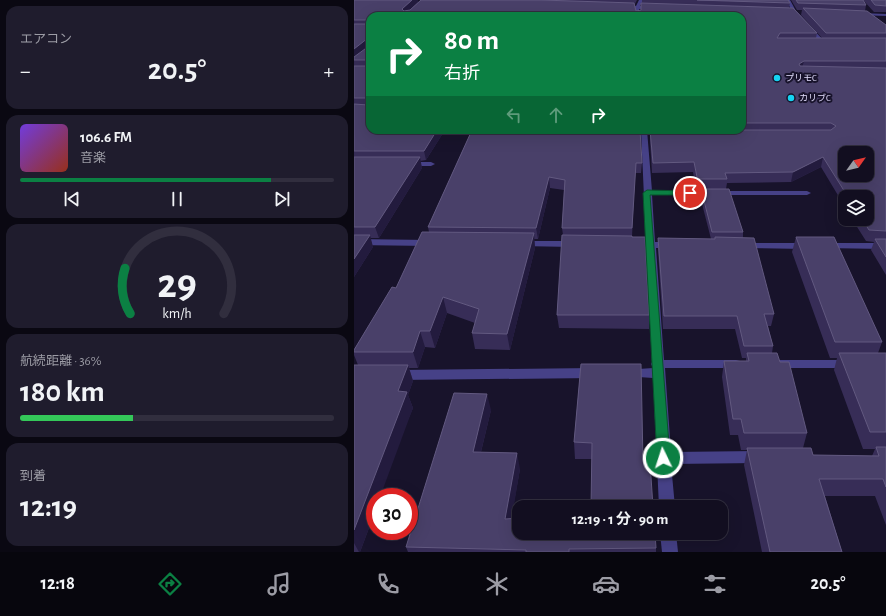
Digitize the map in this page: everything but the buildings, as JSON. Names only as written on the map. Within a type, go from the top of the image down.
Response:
[{"type":"street","points":[[638,12],[637,8],[641,0]]},
{"type":"street","points":[[788,0],[794,12],[823,43]]},
{"type":"street","points":[[614,7],[660,8]]},
{"type":"street","points":[[868,10],[876,19]]},
{"type":"street","points":[[787,12],[802,13]]},
{"type":"street","points":[[856,14],[886,15]]},
{"type":"street","points":[[816,43],[831,43]]},
{"type":"street","points":[[646,134],[647,193],[666,500]]},
{"type":"street","points":[[400,164],[431,164]]},
{"type":"street","points":[[647,193],[807,193]]},
{"type":"street","points":[[354,242],[442,243]]},
{"type":"street","points":[[514,244],[586,244]]},
{"type":"street","points":[[626,245],[681,245]]},
{"type":"street","points":[[736,246],[886,246]]},
{"type":"street","points":[[386,375],[614,373],[657,368],[744,364]]},
{"type":"street","points":[[768,364],[862,364]]},
{"type":"street","points":[[663,458],[775,457]]},
{"type":"street","points":[[669,540],[670,552]]},
{"type":"place","name":"プリモC","points":[[777,78]]},
{"type":"place","name":"カリブC","points":[[791,98]]},
{"type":"route","points":[[663,458],[647,193],[690,193]]}]
